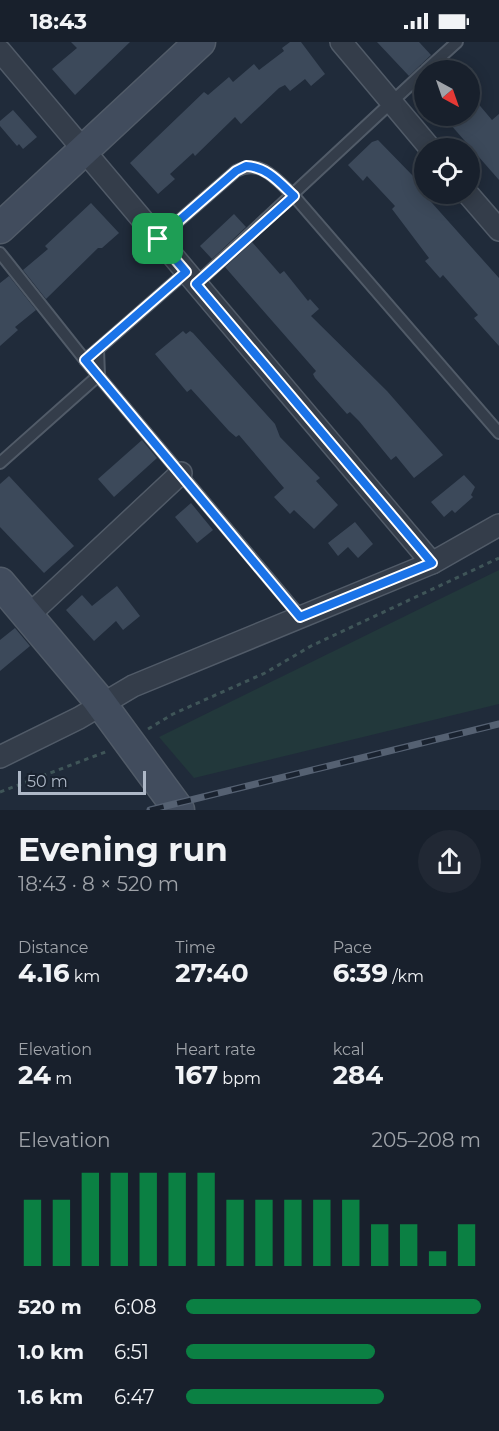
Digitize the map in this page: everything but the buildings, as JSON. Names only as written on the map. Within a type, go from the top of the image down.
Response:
[{"type":"main road","points":[[0,228],[200,42]]},
{"type":"main road","points":[[0,583],[101,704],[179,810]]},
{"type":"street","points":[[340,42],[422,138]]},
{"type":"street","points":[[0,51],[432,563]]},
{"type":"street","points":[[477,204],[499,230]]},
{"type":"street","points":[[28,616],[181,473]]},
{"type":"street","points":[[0,757],[79,718],[133,686],[432,563],[499,525]]},
{"type":"lane","points":[[0,51],[7,42]]},
{"type":"lane","points":[[437,60],[457,42]]},
{"type":"lane","points":[[85,360],[294,196],[414,81]]},
{"type":"lane","points":[[158,239],[236,171],[246,166],[257,166],[268,172],[294,196],[499,433]]},
{"type":"lane","points":[[0,252],[85,360],[300,617]]},
{"type":"lane","points":[[98,349],[99,375]]},
{"type":"lane","points":[[0,463],[99,375]]},
{"type":"path","points":[[141,733],[173,714],[265,673],[331,636],[499,558]]},
{"type":"path","points":[[0,792],[108,751]]},
{"type":"green space","points":[[499,570],[499,704],[194,778],[159,737]]},
{"type":"railway","points":[[150,810],[499,724]]},
{"type":"route","points":[[246,166],[257,166],[268,172],[294,196],[196,284],[432,563],[300,617],[85,360],[186,272],[158,239],[236,171],[246,166]]}]
